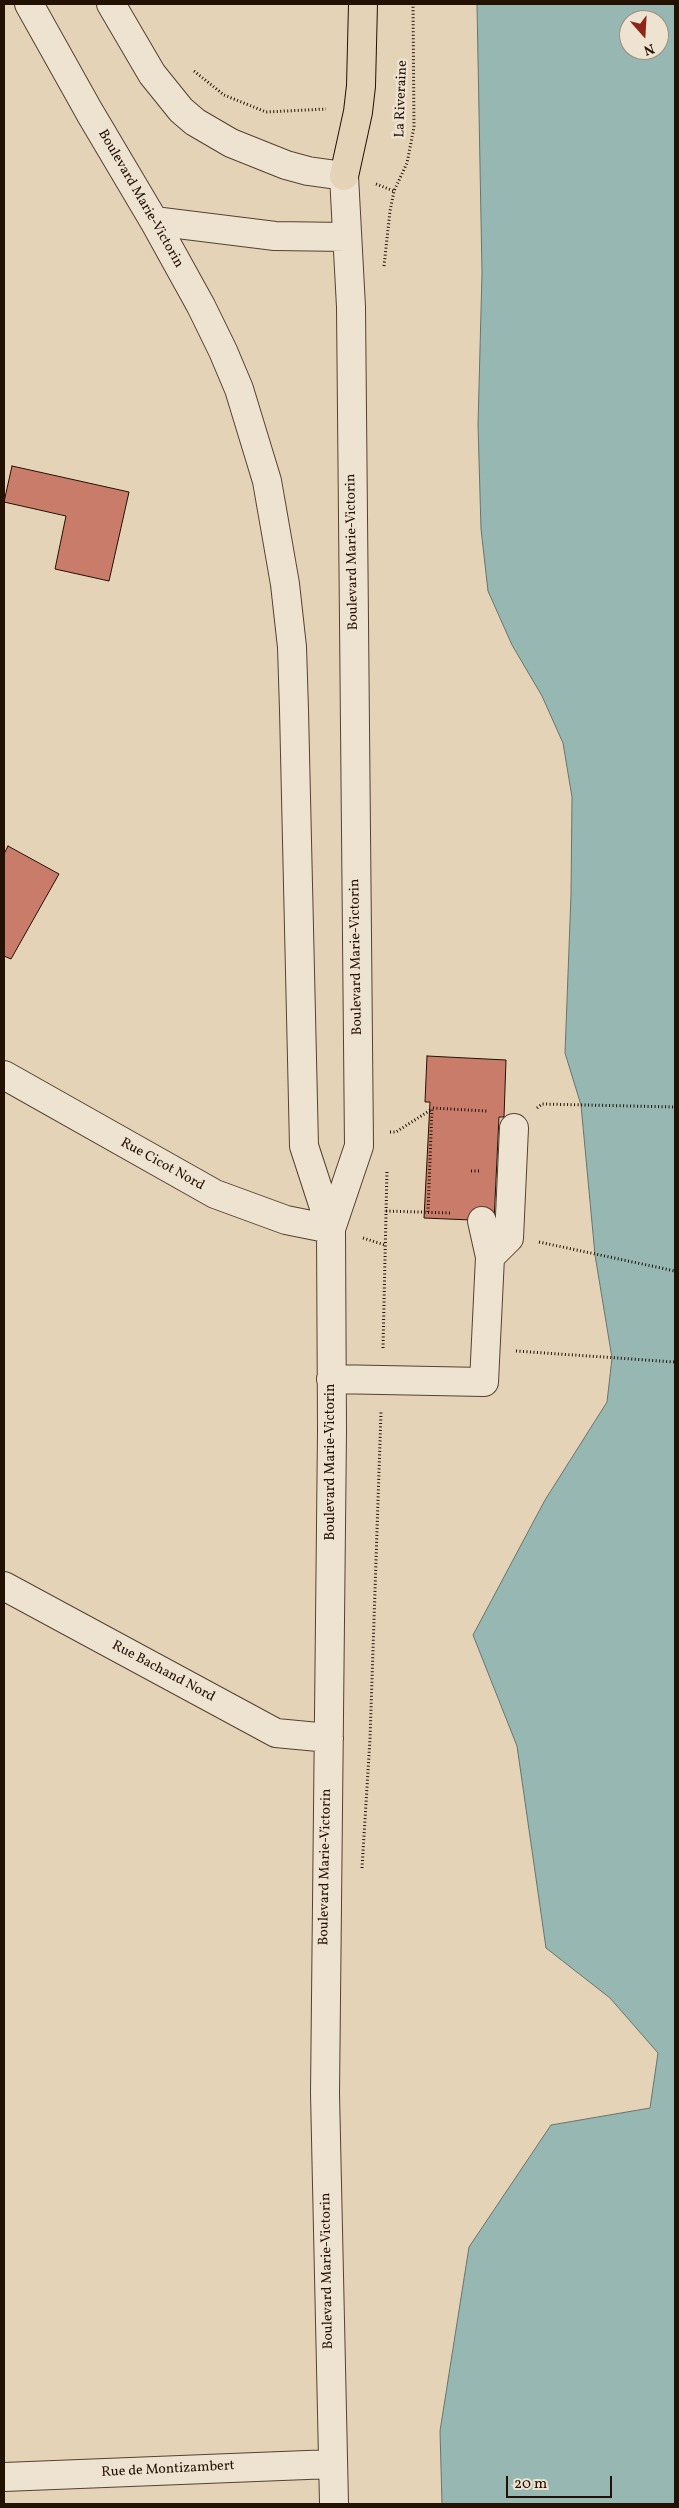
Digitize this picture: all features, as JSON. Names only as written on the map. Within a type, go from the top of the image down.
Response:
[{"type":"highway","points":[[344,176],[360,94],[363,4]]},
{"type":"street","name":"Boulevard Marie-Victorin","points":[[30,4],[90,114],[154,221],[201,306],[239,390],[267,481],[285,584],[293,674],[304,1146],[331,1229],[329,1738],[325,2093],[334,2504]]},
{"type":"street","points":[[111,4],[165,92],[180,110],[195,122],[231,143],[286,165],[308,171],[344,176]]},
{"type":"street","name":"Boulevard Marie-Victorin","points":[[331,1229],[359,1146],[351,307],[344,176]]},
{"type":"street","points":[[154,221],[275,236],[346,237]]},
{"type":"street","name":"Rue Cicot Nord","points":[[4,1075],[215,1194],[286,1220],[331,1229]]},
{"type":"street","points":[[490,1257],[509,1238],[514,1128]]},
{"type":"street","points":[[331,1379],[484,1382],[490,1257],[482,1221]]},
{"type":"street","name":"Rue Bachand Nord","points":[[4,1586],[276,1733],[329,1738]]},
{"type":"street","name":"Rue de Montizambert","points":[[4,2477],[332,2464]]},
{"type":"path","name":"La Riveraine","points":[[373,183],[394,191],[411,149],[414,127],[414,4]]},
{"type":"path","points":[[188,66],[224,95],[248,106],[276,112],[322,108],[328,110],[332,115]]},
{"type":"path","points":[[466,1104],[466,1110]]},
{"type":"path","points":[[542,1104],[675,1107]]},
{"type":"path","points":[[386,1211],[426,1212],[432,1108]]},
{"type":"path","points":[[387,1132],[396,1132],[432,1108],[493,1112]]},
{"type":"path","points":[[540,1243],[675,1271]]},
{"type":"path","points":[[486,1350],[675,1362]]},
{"type":"path","points":[[362,1872],[374,1638],[382,1404]]},
{"type":"water","points":[[477,4],[675,4],[675,2504],[442,2504],[440,2431],[469,2247],[551,2125],[650,2108],[658,2053],[610,1998],[546,1948],[517,1746],[473,1635],[545,1500],[607,1402],[612,1358],[595,1255],[581,1105],[565,1053],[571,895],[572,797],[563,743],[542,696],[512,645],[488,591],[481,529],[478,425],[482,273]]},
{"type":"building","points":[[12,466],[129,492],[109,581],[55,569],[66,516],[4,502]]},
{"type":"building","points":[[8,846],[59,874],[11,959],[4,956],[4,854]]},
{"type":"building","points":[[427,1056],[506,1060],[504,1117],[499,1117],[494,1221],[424,1218],[430,1102],[425,1102]]}]
